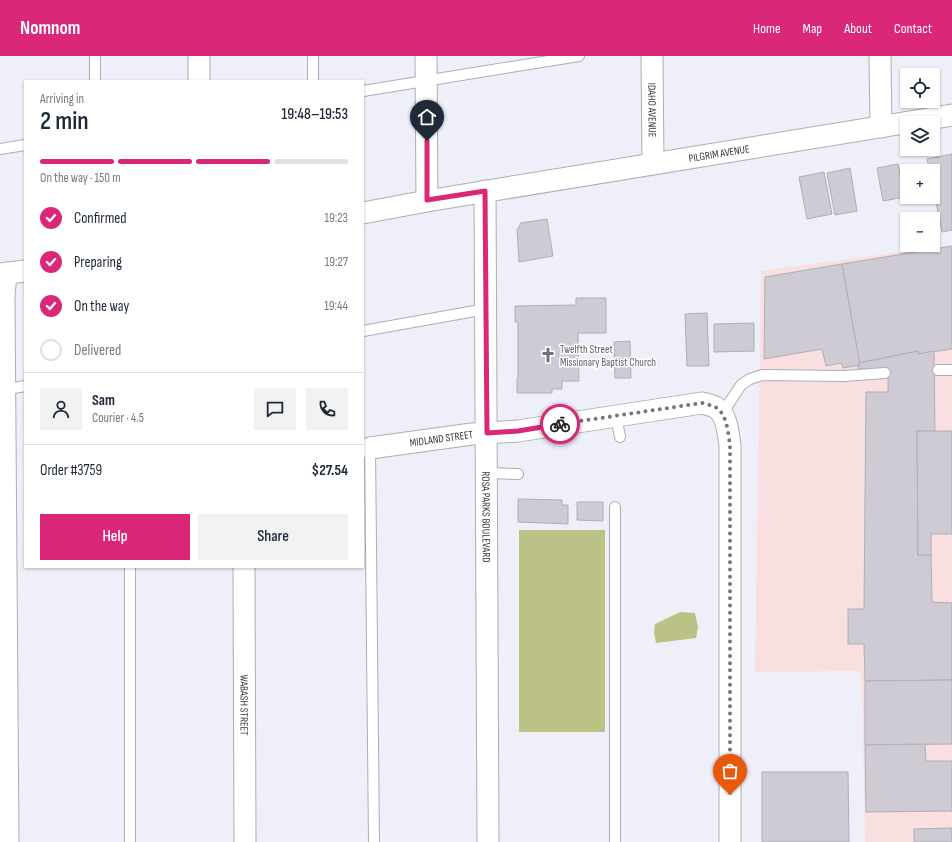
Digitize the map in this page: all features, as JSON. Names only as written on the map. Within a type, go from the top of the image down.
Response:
[{"type":"street","points":[[199,56],[200,80]]},
{"type":"street","points":[[364,213],[427,200],[426,56]]},
{"type":"street","name":"IDAHO AVENUE","points":[[652,56],[654,164]]},
{"type":"street","points":[[880,56],[881,127]]},
{"type":"street","name":"PILGRIM AVENUE","points":[[427,200],[952,115]]},
{"type":"street","name":"ROSA PARKS BOULEVARD","points":[[485,191],[488,842]]},
{"type":"street","points":[[8,842],[10,389],[4,296],[10,273]]},
{"type":"street","name":"MIDLAND STREET","points":[[370,448],[472,434],[518,431],[702,403],[716,407],[722,414]]},
{"type":"street","points":[[722,414],[728,428],[730,445],[730,842]]},
{"type":"street","name":"WABASH STREET","points":[[244,568],[245,842]]},
{"type":"lane","points":[[94,56],[95,80]]},
{"type":"lane","points":[[313,56],[314,80]]},
{"type":"lane","points":[[364,91],[544,59],[579,56]]},
{"type":"lane","points":[[0,149],[24,145]]},
{"type":"lane","points":[[364,331],[486,309]]},
{"type":"lane","points":[[938,370],[952,370]]},
{"type":"lane","points":[[722,414],[741,385],[750,379],[762,375],[844,376],[886,373]]},
{"type":"lane","points":[[616,416],[620,438]]},
{"type":"lane","points":[[370,448],[374,842]]},
{"type":"lane","points":[[487,473],[518,474]]},
{"type":"lane","points":[[615,507],[615,842]]},
{"type":"lane","points":[[130,568],[130,842]]},
{"type":"shaded area","points":[[952,245],[952,842],[865,842],[862,687],[860,671],[755,672],[761,271],[901,252],[940,252],[940,247]]},
{"type":"green space","points":[[519,530],[605,530],[605,732],[519,732]]},
{"type":"green space","points":[[680,612],[695,613],[698,627],[696,638],[656,643],[654,633],[655,624]]},
{"type":"building","points":[[952,154],[952,230],[942,232],[940,212],[938,212],[936,204],[940,204],[940,164],[928,164],[927,159]]},
{"type":"building","points":[[898,164],[900,173],[900,198],[883,201],[877,168]]},
{"type":"building","points":[[850,168],[857,211],[835,215],[827,173]]},
{"type":"building","points":[[824,172],[832,214],[807,219],[799,177]]},
{"type":"building","points":[[547,219],[553,256],[519,262],[517,230],[521,223]]},
{"type":"building","points":[[952,246],[952,349],[918,354],[918,351],[859,363],[842,264],[915,252],[940,252],[940,248]]},
{"type":"building","points":[[842,264],[860,365],[843,368],[841,363],[826,366],[822,349],[764,359],[765,277]]},
{"type":"building","name":"Twelfth Street Missionary Baptist Church","points":[[576,298],[606,298],[606,333],[578,333],[579,381],[562,381],[562,389],[552,389],[552,393],[517,393],[518,322],[515,322],[515,306],[576,305]]},
{"type":"building","points":[[707,313],[709,366],[687,366],[685,314]]},
{"type":"building","points":[[754,323],[754,351],[714,352],[714,324]]},
{"type":"building","points":[[630,341],[631,378],[615,378],[614,342]]},
{"type":"building","points":[[918,351],[918,354],[934,351],[935,431],[917,431],[918,555],[931,555],[932,602],[952,603],[952,680],[865,681],[864,644],[848,644],[848,609],[864,609],[866,392],[888,392],[888,369],[858,369],[858,365],[860,365],[859,363]]},
{"type":"building","points":[[917,431],[952,431],[952,534],[931,534],[931,555],[918,555]]},
{"type":"building","points":[[518,499],[562,500],[562,505],[568,505],[568,524],[518,522]]},
{"type":"building","points":[[577,502],[603,502],[603,521],[577,520]]},
{"type":"building","points":[[952,680],[952,744],[865,745],[865,681]]},
{"type":"building","points":[[925,744],[926,761],[952,761],[952,811],[866,812],[865,745]]},
{"type":"building","points":[[762,772],[848,772],[849,842],[762,842]]},
{"type":"building","points":[[952,828],[952,842],[914,842],[914,829]]},
{"type":"way so far","points":[[560,424],[702,403],[716,407],[722,414],[728,428],[730,445],[730,795]]},
{"type":"place","name":"Twelfth Street Missionary Baptist Church","points":[[548,355]]},
{"type":"route","points":[[427,141],[427,200],[485,191],[487,433],[518,431],[560,424]]}]
